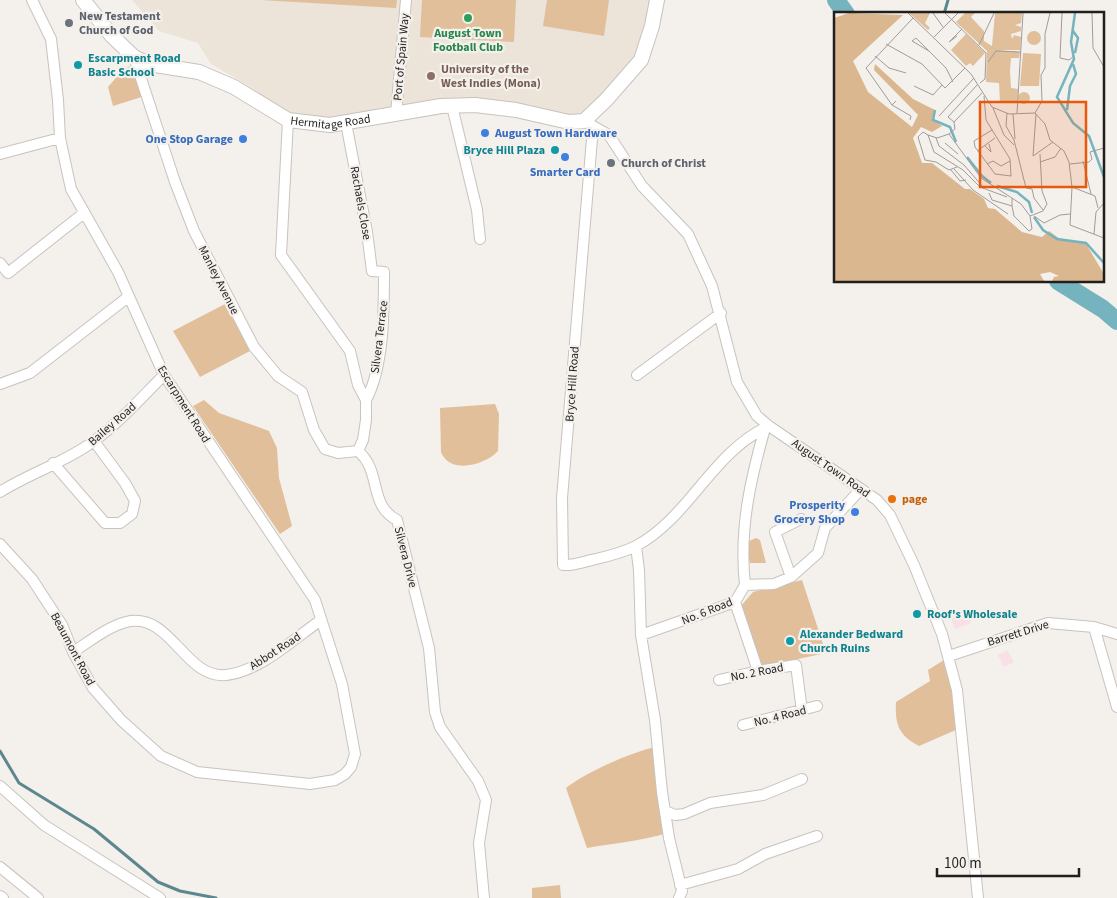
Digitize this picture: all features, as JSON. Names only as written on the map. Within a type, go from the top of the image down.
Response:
[{"type":"street","name":"Escarpment Road","points":[[32,0],[51,39],[60,138],[71,189],[118,272],[164,375],[316,600],[321,620],[340,672],[355,754],[351,767]]},
{"type":"street","name":"Hermitage Road","points":[[83,0],[112,36],[134,57],[149,64],[199,72],[234,87],[288,120],[310,124],[346,123],[452,106],[476,105],[516,110],[569,122],[589,124]]},
{"type":"street","name":"Port of Spain Way","points":[[396,114],[406,0]]},
{"type":"street","points":[[589,124],[606,100],[641,60],[652,26],[657,0]]},
{"type":"street","name":"Manley Avenue","points":[[134,57],[175,182],[194,232],[254,347],[278,376],[302,392],[314,430],[325,449],[338,453],[358,451]]},
{"type":"street","points":[[452,106],[477,210],[480,240]]},
{"type":"street","points":[[288,120],[281,255],[350,352],[358,385],[366,400],[363,440],[358,451]]},
{"type":"street","name":"Rachaels Close","points":[[346,123],[367,232],[372,271],[384,272]]},
{"type":"street","name":"August Town Road","points":[[589,124],[608,135],[642,186],[688,234],[712,286],[721,313],[737,382],[757,416],[767,427],[862,488],[890,515],[914,565],[942,634],[957,690],[978,898]]},
{"type":"street","name":"Bryce Hill Road","points":[[589,124],[562,498],[561,562],[565,566],[636,546]]},
{"type":"street","points":[[0,154],[60,138]]},
{"type":"street","points":[[0,263],[8,273],[84,213]]},
{"type":"street","name":"Silvera Terrace","points":[[366,400],[372,389],[376,369],[384,303],[384,272]]},
{"type":"street","points":[[0,384],[30,373],[128,297]]},
{"type":"street","points":[[637,375],[721,313]]},
{"type":"street","name":"Bailey Road","points":[[0,492],[94,441],[119,420],[164,375]]},
{"type":"street","points":[[679,898],[682,891],[672,855],[665,811],[656,720],[640,636],[640,570],[636,546],[669,521],[723,461],[746,440],[767,427]]},
{"type":"street","points":[[745,585],[742,551],[743,524],[767,427]]},
{"type":"street","points":[[53,463],[105,523],[120,523],[132,514],[135,501],[125,483],[94,441]]},
{"type":"street","name":"Silvera Drive","points":[[358,451],[367,458],[371,466],[379,500],[388,516],[397,520],[429,648],[435,712],[440,727],[478,781],[486,800],[479,843],[484,898]]},
{"type":"street","name":"No. 6 Road","points":[[640,636],[735,602],[745,585],[774,584],[791,577],[818,554],[825,528],[862,488]]},
{"type":"street","points":[[791,577],[776,532],[800,519]]},
{"type":"street","name":"Beaumont Road","points":[[0,544],[32,579],[62,625],[73,652],[93,688],[121,720],[161,756],[196,772],[310,784],[335,780],[345,774],[351,767]]},
{"type":"street","points":[[735,602],[758,670]]},
{"type":"street","name":"Abbot Road","points":[[73,652],[108,630],[126,622],[144,621],[159,629],[197,666],[213,675],[227,675],[258,664],[321,620]]},
{"type":"street","name":"Barrett Drive","points":[[948,656],[1048,623],[1094,627],[1117,634]]},
{"type":"street","points":[[1094,627],[1117,707]]},
{"type":"street","name":"No. 2 Road","points":[[719,680],[758,670],[796,665],[802,711]]},
{"type":"street","name":"No. 4 Road","points":[[743,725],[817,706]]},
{"type":"street","points":[[665,811],[675,815],[684,814],[710,803],[763,795],[802,779]]},
{"type":"street","points":[[0,786],[44,825],[160,898]]},
{"type":"street","points":[[680,885],[738,869],[765,854],[817,836]]},
{"type":"street","points":[[0,868],[38,898]]},
{"type":"shaded area","name":"University of the West Indies (Mona)","points":[[132,0],[662,0],[642,59],[598,117],[457,112],[350,129],[283,112],[253,88],[211,64],[198,43],[159,31]]},
{"type":"shaded area","points":[[261,0],[397,0],[396,8]]},
{"type":"shaded area","name":"August Town Football Club","points":[[422,0],[516,0],[514,42],[420,37]]},
{"type":"shaded area","points":[[547,0],[609,0],[604,36],[543,26]]},
{"type":"shaded area","points":[[134,63],[148,95],[113,106],[108,87],[121,72]]},
{"type":"shaded area","points":[[225,304],[250,351],[200,377],[173,331]]},
{"type":"shaded area","points":[[204,400],[219,413],[269,431],[277,448],[279,478],[292,526],[280,534],[193,406]]},
{"type":"shaded area","points":[[495,404],[499,414],[498,451],[477,464],[452,464],[441,452],[440,408]]},
{"type":"shaded area","points":[[756,538],[760,540],[766,563],[750,563],[746,546],[747,542]]},
{"type":"shaded area","points":[[802,580],[826,653],[761,667],[741,606],[753,592]]},
{"type":"shaded area","points":[[966,609],[971,623],[955,629],[950,615]]},
{"type":"shaded area","points":[[1007,650],[1014,662],[1004,667],[998,655]]},
{"type":"shaded area","points":[[944,660],[948,668],[958,729],[919,746],[906,738],[899,728],[896,717],[896,702],[930,681],[928,670]]},
{"type":"shaded area","points":[[655,747],[667,833],[638,840],[587,848],[566,788],[609,764]]},
{"type":"shaded area","points":[[560,885],[561,898],[532,898],[532,888]]},
{"type":"waterway","points":[[836,0],[845,12]]},
{"type":"waterway","points":[[945,12],[948,0]]},
{"type":"waterway","points":[[1060,282],[1103,309],[1117,321]]},
{"type":"waterway","points":[[0,751],[19,783],[94,829],[158,882],[180,891],[216,898]]},
{"type":"place","name":"August Town Football Club","points":[[468,18]]},
{"type":"place","name":"New Testament Church of God","points":[[69,23]]},
{"type":"place","name":"Escarpment Road Basic School","points":[[78,65]]},
{"type":"place","name":"University of the West Indies (Mona)","points":[[431,76]]},
{"type":"place","name":"August Town Hardware","points":[[485,133]]},
{"type":"place","name":"One Stop Garage","points":[[243,139]]},
{"type":"place","name":"Bryce Hill Plaza","points":[[555,150]]},
{"type":"place","name":"Smarter Card","points":[[565,157]]},
{"type":"place","name":"Church of Christ","points":[[611,163]]},
{"type":"place","name":"page","points":[[892,499]]},
{"type":"place","name":"Prosperity Grocery Shop","points":[[855,512]]},
{"type":"place","name":"Roof's Wholesale","points":[[917,614]]},
{"type":"place","name":"Alexander Bedward Church Ruins","points":[[790,641]]}]
